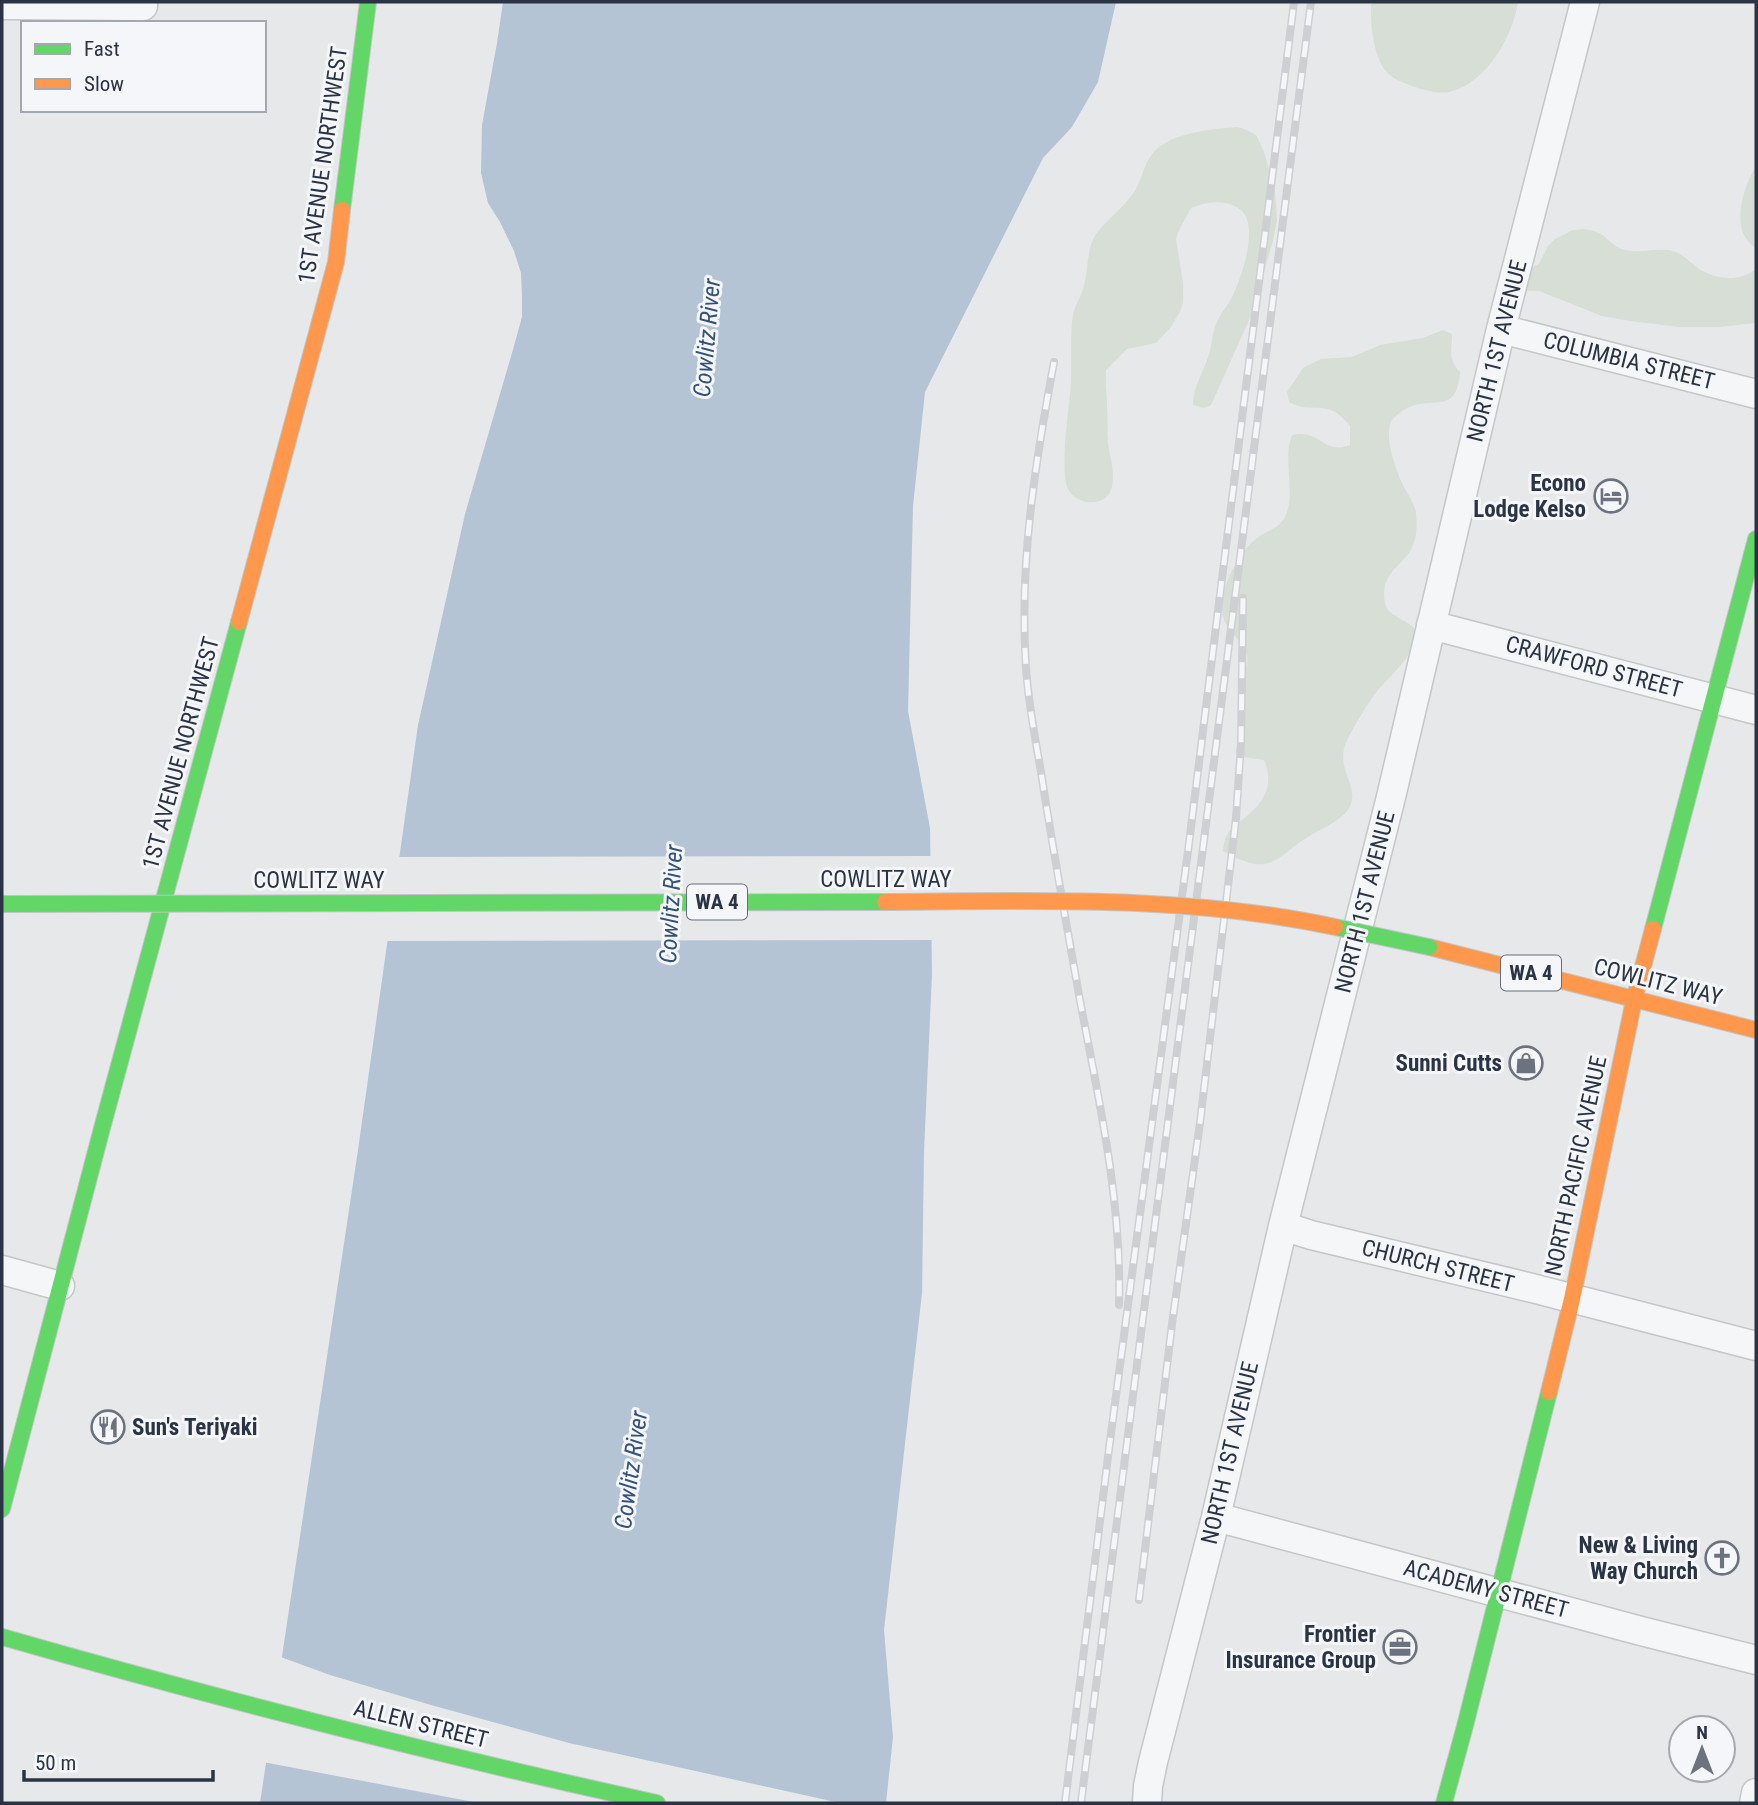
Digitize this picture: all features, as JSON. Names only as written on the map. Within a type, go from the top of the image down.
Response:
[{"type":"main road","name":"1ST AVENUE NORTHWEST","points":[[2,1509],[337,262],[369,2]]},
{"type":"main road","name":"NORTH PACIFIC AVENUE","points":[[1444,1803],[1572,1299],[1634,1000],[1756,540]]},
{"type":"main road","name":"COWLITZ WAY","points":[[2,904],[1072,901],[1208,906],[1276,915],[1429,947],[1756,1030]]},
{"type":"main road","name":"ALLEN STREET","points":[[2,1637],[174,1686],[534,1776],[657,1803]]},
{"type":"street","name":"NORTH 1ST AVENUE","points":[[1147,1803],[1153,1762],[1216,1517],[1283,1226],[1391,797],[1501,329],[1585,2]]},
{"type":"street","points":[[2,5],[143,6]]},
{"type":"street","name":"COLUMBIA STREET","points":[[1501,329],[1756,394]]},
{"type":"street","name":"CRAWFORD STREET","points":[[1431,625],[1756,710]]},
{"type":"street","name":"CHURCH STREET","points":[[1283,1226],[1756,1346]]},
{"type":"street","points":[[2,1270],[60,1286]]},
{"type":"street","name":"ACADEMY STREET","points":[[1216,1517],[1756,1660]]},
{"type":"street","points":[[1754,1803],[1756,1793]]},
{"type":"shaded area","points":[[1371,2],[1518,2],[1510,29],[1496,57],[1475,79],[1462,87],[1444,92],[1412,86],[1394,78],[1385,70],[1375,46]]},
{"type":"shaded area","points":[[1237,127],[1256,135],[1275,190],[1277,220],[1254,309],[1211,405],[1204,408],[1193,405],[1216,323],[1240,279],[1249,237],[1245,215],[1238,208],[1214,202],[1191,208],[1176,239],[1183,283],[1180,312],[1156,343],[1127,349],[1106,370],[1108,439],[1113,481],[1111,491],[1102,500],[1082,501],[1068,489],[1066,481],[1066,428],[1071,384],[1073,315],[1086,279],[1093,240],[1132,195],[1147,162],[1157,149],[1177,137]]},
{"type":"shaded area","points":[[1756,167],[1756,249],[1745,237],[1741,211],[1748,182]]},
{"type":"shaded area","points":[[1573,230],[1598,232],[1616,246],[1628,251],[1676,252],[1699,269],[1721,277],[1736,278],[1756,269],[1756,323],[1679,327],[1630,321],[1602,316],[1539,291],[1509,290],[1529,269],[1539,264],[1548,246],[1555,239]]},
{"type":"shaded area","points":[[1443,330],[1452,334],[1452,358],[1460,372],[1458,386],[1448,400],[1413,406],[1402,411],[1389,428],[1392,454],[1400,479],[1414,506],[1416,528],[1411,550],[1387,581],[1384,599],[1391,612],[1414,628],[1411,648],[1371,700],[1344,747],[1344,766],[1352,796],[1348,810],[1336,821],[1273,861],[1263,864],[1245,862],[1223,851],[1225,841],[1231,829],[1264,797],[1268,776],[1264,760],[1243,757],[1236,752],[1241,714],[1240,686],[1247,666],[1247,656],[1224,620],[1223,595],[1229,577],[1244,551],[1257,538],[1281,523],[1286,515],[1290,495],[1288,455],[1292,435],[1310,435],[1333,447],[1350,445],[1350,426],[1342,417],[1327,409],[1298,406],[1289,402],[1287,392],[1303,368],[1321,359],[1352,357],[1380,345],[1423,338]]},
{"type":"water","name":"Cowlitz River","points":[[503,2],[1116,2],[1098,82],[1072,127],[1043,158],[925,392],[913,506],[908,711],[930,828],[932,974],[924,1152],[922,1293],[884,1630],[893,1737],[886,1803],[260,1803],[358,1150],[418,725],[465,514],[522,317],[521,273],[514,251],[488,203],[481,173],[482,125]]},
{"type":"pier","points":[[934,856],[935,940],[384,941],[396,857]]},
{"type":"pier","points":[[278,1656],[330,1675],[569,1743],[840,1803],[479,1803],[263,1762]]},
{"type":"railway","points":[[1065,1803],[1294,2]]},
{"type":"railway","points":[[1081,1803],[1311,2]]},
{"type":"railway","points":[[1054,362],[1030,514],[1024,628],[1026,667],[1055,860],[1108,1155],[1117,1230],[1119,1305]]},
{"type":"railway","points":[[1139,1600],[1236,818],[1241,744],[1243,598]]},
{"type":"traffic: fast","points":[[342,210],[368,2]]},
{"type":"traffic: fast","points":[[1653,929],[1756,539]]},
{"type":"traffic: fast","points":[[2,1509],[239,622]]},
{"type":"traffic: fast","points":[[2,904],[885,902]]},
{"type":"traffic: fast","points":[[1335,927],[1429,947]]},
{"type":"traffic: fast","points":[[1444,1803],[1549,1392]]},
{"type":"traffic: fast","points":[[2,1637],[328,1725],[657,1803]]},
{"type":"traffic: slow","points":[[239,622],[336,262],[342,210]]},
{"type":"traffic: slow","points":[[885,902],[1054,901],[1167,905],[1223,909],[1335,927]]},
{"type":"traffic: slow","points":[[1549,1392],[1572,1299],[1634,1000],[1653,929]]},
{"type":"traffic: slow","points":[[1429,947],[1756,1030]]},
{"type":"place","name":"Econo Lodge Kelso","points":[[1611,496]]},
{"type":"place","name":"Sunni Cutts","points":[[1526,1063]]},
{"type":"place","name":"Sun's Teriyaki","points":[[108,1427]]},
{"type":"place","name":"New & Living Way Church","points":[[1722,1558]]},
{"type":"place","name":"Frontier Insurance Group","points":[[1400,1647]]}]
